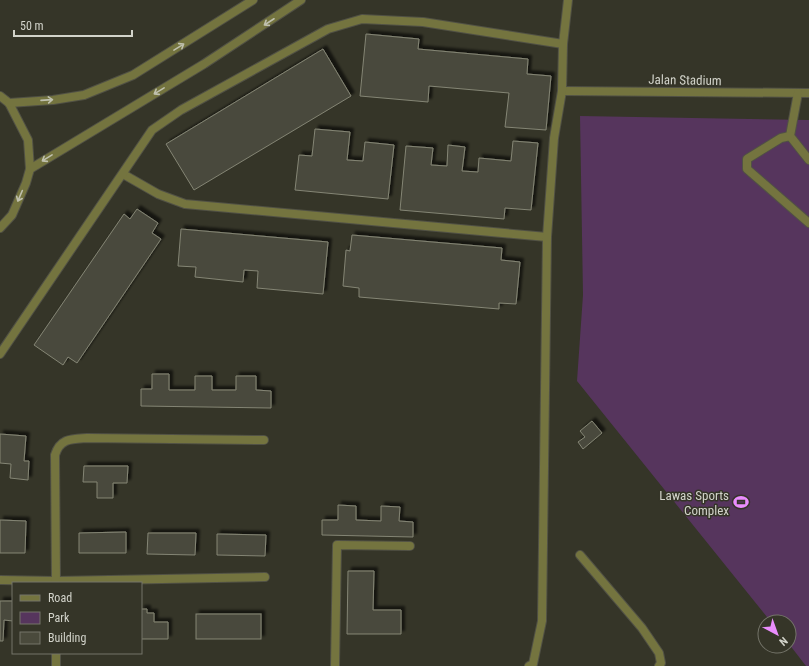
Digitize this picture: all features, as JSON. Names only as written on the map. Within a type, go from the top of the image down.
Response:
[{"type":"street","points":[[8,103],[53,100],[84,95],[126,78],[253,0]]},
{"type":"street","points":[[30,170],[204,64],[301,0]]},
{"type":"street","points":[[529,666],[533,664],[542,621],[547,237],[554,138],[562,91],[563,44],[568,0]]},
{"type":"street","points":[[0,354],[152,130],[181,110],[328,29],[362,19],[424,22],[563,44]]},
{"type":"street","name":"Jalan Stadium","points":[[562,91],[809,93]]},
{"type":"street","points":[[798,93],[790,136],[809,160]]},
{"type":"street","points":[[0,96],[8,103],[28,140],[30,170],[12,215],[0,228]]},
{"type":"street","points":[[790,136],[780,138],[747,159],[746,169],[809,223]]},
{"type":"street","points":[[123,174],[158,194],[185,204],[547,237]]},
{"type":"street","points":[[56,582],[55,455],[57,448],[67,440],[87,438],[264,440]]},
{"type":"street","points":[[335,666],[337,545],[410,546]]},
{"type":"street","points":[[580,555],[642,628],[658,653],[661,663],[660,666]]},
{"type":"street","points":[[0,580],[56,582],[265,577]]},
{"type":"street","points":[[56,654],[56,666]]},
{"type":"green space","name":"Lawas Sports Complex","points":[[580,116],[809,120],[809,666],[806,666],[797,654],[797,614],[765,614],[577,381],[583,295]]},
{"type":"building","points":[[366,34],[419,39],[418,49],[528,59],[527,74],[551,76],[546,130],[505,127],[509,93],[429,86],[428,102],[360,96]]},
{"type":"building","points":[[323,49],[351,96],[194,190],[166,144]]},
{"type":"building","points":[[315,129],[350,132],[347,160],[363,161],[365,142],[394,145],[388,199],[295,190],[299,155],[312,156]]},
{"type":"building","points":[[513,141],[538,143],[531,210],[505,208],[504,219],[400,210],[406,146],[433,148],[431,165],[447,166],[448,145],[465,147],[462,171],[478,172],[479,158],[511,161]]},
{"type":"building","points":[[137,209],[158,223],[152,233],[161,239],[77,363],[68,357],[63,365],[34,345],[124,214],[130,219]]},
{"type":"building","points":[[181,229],[328,242],[323,294],[257,288],[258,271],[244,270],[243,282],[195,277],[196,267],[178,266]]},
{"type":"building","points":[[352,235],[502,248],[501,260],[520,262],[516,304],[499,303],[499,309],[359,297],[359,288],[343,286],[346,250],[350,251]]},
{"type":"building","points":[[152,374],[169,374],[169,390],[195,390],[195,376],[212,376],[212,390],[236,390],[236,376],[256,376],[256,390],[271,391],[271,408],[141,406],[141,389],[152,389]]},
{"type":"building","points":[[592,421],[602,433],[583,449],[578,442],[585,437],[580,431]]},
{"type":"building","points":[[0,434],[26,436],[24,461],[29,461],[28,480],[10,478],[11,464],[0,463]]},
{"type":"building","points":[[84,466],[128,466],[127,483],[113,483],[113,498],[97,498],[97,482],[83,482]]},
{"type":"building","points":[[338,505],[356,506],[356,520],[381,521],[381,506],[400,507],[399,521],[413,522],[413,537],[322,535],[322,520],[338,520]]},
{"type":"building","points":[[0,520],[26,521],[25,553],[0,553]]},
{"type":"building","points":[[126,532],[126,553],[79,553],[79,533]]},
{"type":"building","points":[[148,533],[196,533],[195,555],[147,554]]},
{"type":"building","points":[[217,534],[266,535],[265,556],[217,555]]},
{"type":"building","points":[[348,571],[374,571],[373,610],[401,610],[401,634],[347,634]]},
{"type":"building","points":[[0,601],[12,601],[12,621],[4,620],[3,641],[0,641]]},
{"type":"building","points":[[142,609],[147,609],[147,613],[154,613],[154,622],[168,622],[168,639],[142,639]]},
{"type":"building","points":[[196,614],[261,614],[261,639],[196,639]]},
{"type":"place","name":"Lawas Sports Complex","points":[[741,502]]}]
